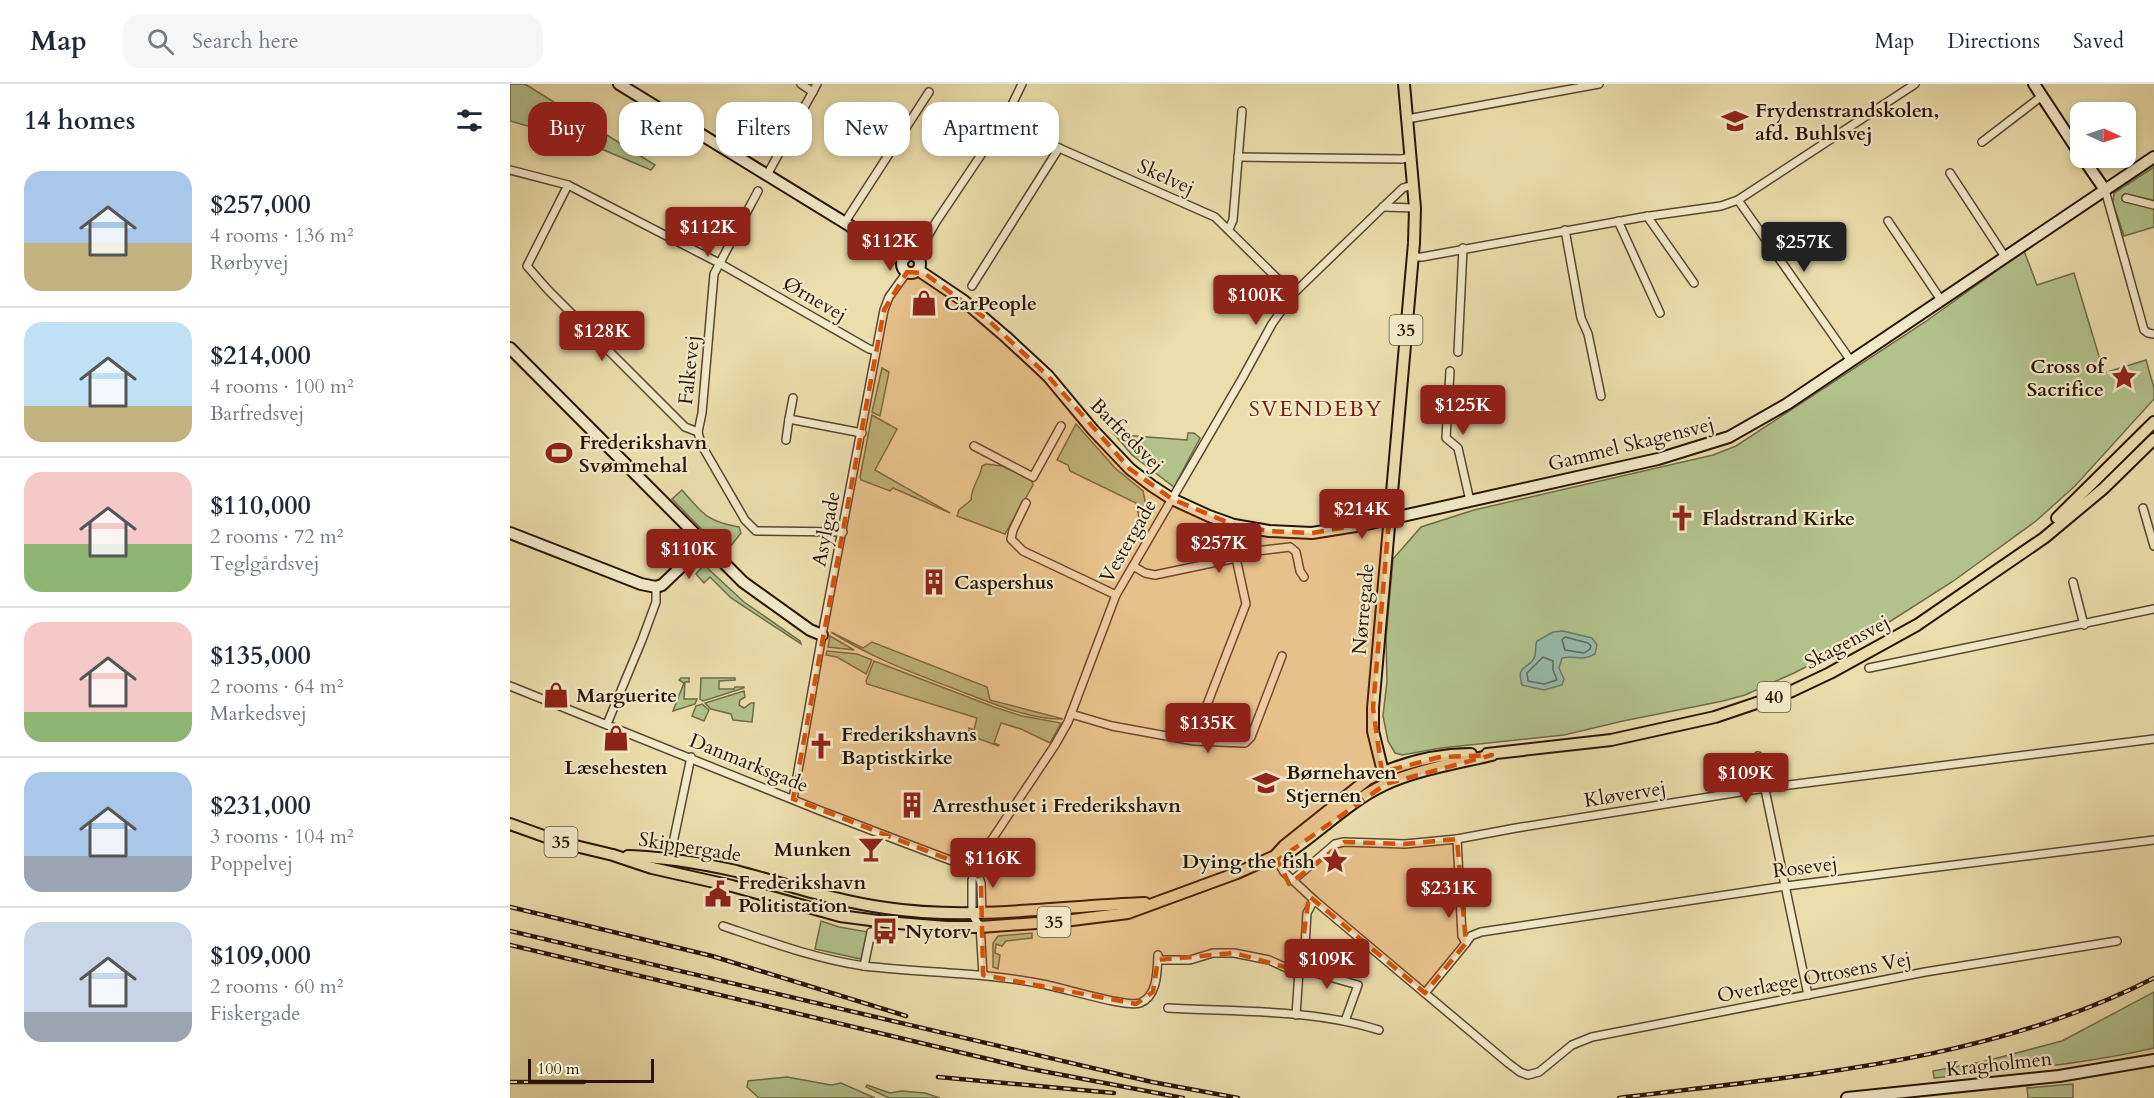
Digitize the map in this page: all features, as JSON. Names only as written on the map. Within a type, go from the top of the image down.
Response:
[{"type":"main road","name":"35","points":[[1404,84],[1413,185]]},
{"type":"main road","name":"Nørregade","points":[[1386,784],[1373,731],[1373,708],[1413,257],[1413,185]]},
{"type":"main road","name":"Skagensvej","points":[[2023,552],[2154,422]]},
{"type":"main road","name":"Skagensvej","points":[[1382,772],[1440,757],[1565,747],[1621,738],[1715,717],[1792,691],[1917,625],[1975,587],[2044,538],[2104,488],[2154,439]]},
{"type":"main road","name":"Skagensvej","points":[[1386,784],[1492,754]]},
{"type":"main road","name":"35","points":[[1275,856],[1284,846],[1346,796],[1368,779],[1382,772]]},
{"type":"main road","name":"35","points":[[980,927],[1064,921],[1155,903],[1237,873],[1275,856],[1285,855],[1346,809],[1386,784]]},
{"type":"main road","name":"Skippergade","points":[[510,824],[563,843],[613,855],[652,868],[740,888],[840,916],[886,922],[980,927]]},
{"type":"main road","name":"Skippergade","points":[[613,855],[655,857],[701,864],[824,897],[868,906],[907,911],[977,914]]},
{"type":"main road","name":"35","points":[[977,914],[1128,908]]},
{"type":"street","points":[[619,84],[904,259]]},
{"type":"street","points":[[801,84],[813,92]]},
{"type":"street","points":[[767,176],[817,84]]},
{"type":"street","points":[[1013,102],[1022,84]]},
{"type":"street","points":[[1407,119],[1599,84]]},
{"type":"street","points":[[1413,257],[1647,216],[1721,206],[1738,200],[1915,84]]},
{"type":"street","points":[[2034,84],[2070,139]]},
{"type":"street","points":[[845,222],[929,92]]},
{"type":"street","points":[[1982,142],[2042,96]]},
{"type":"street","points":[[1229,229],[1233,220],[1242,111]]},
{"type":"street","name":"Skelvej","points":[[1059,148],[1215,217],[1293,294]]},
{"type":"street","points":[[916,257],[936,222],[980,156]]},
{"type":"street","points":[[972,286],[1054,156]]},
{"type":"street","points":[[1238,157],[1402,159],[1410,157]]},
{"type":"street","name":"Gammel Skagensvej","points":[[1389,520],[1658,459],[1720,441],[1757,422],[1851,361],[2154,157]]},
{"type":"street","points":[[2090,168],[2105,190],[2144,330],[2154,334]]},
{"type":"street","name":"Ørnevej","points":[[510,170],[568,185],[719,263],[876,351]]},
{"type":"street","points":[[1950,173],[2006,257]]},
{"type":"street","points":[[568,185],[527,266],[548,290],[685,427],[698,432]]},
{"type":"street","name":"Vestergade","points":[[976,870],[979,859],[998,827],[1055,745],[1071,714],[1116,595],[1272,324],[1293,294],[1403,188],[1413,185]]},
{"type":"street","name":"Falkevej","points":[[758,191],[714,274],[702,413],[698,432],[701,444],[746,520],[756,531],[843,532]]},
{"type":"street","points":[[2126,198],[2154,205]]},
{"type":"street","points":[[1738,200],[1851,361]]},
{"type":"street","points":[[1383,207],[1414,208]]},
{"type":"street","points":[[1647,216],[1694,284]]},
{"type":"street","points":[[1618,221],[1660,313]]},
{"type":"street","points":[[1888,221],[1941,300]]},
{"type":"street","points":[[1565,230],[1581,318],[1588,334],[1601,396]]},
{"type":"street","points":[[1458,352],[1463,248]]},
{"type":"street","points":[[904,259],[908,256],[916,257]]},
{"type":"street","points":[[904,259],[903,265],[913,271],[920,264],[916,257]]},
{"type":"street","name":"Asylgade","points":[[793,799],[876,351],[889,297],[913,271]]},
{"type":"street","name":"Barfredsvej","points":[[913,271],[964,301],[1006,337],[1048,376],[1093,430],[1130,469],[1172,499],[1217,519],[1234,525],[1254,528],[1312,532],[1389,520]]},
{"type":"street","points":[[510,348],[742,582],[810,630],[822,635]]},
{"type":"street","points":[[1450,371],[1446,438],[1458,448],[1470,501]]},
{"type":"street","points":[[786,440],[793,398]]},
{"type":"street","points":[[789,419],[862,433]]},
{"type":"street","points":[[974,446],[1034,477],[1061,426]]},
{"type":"street","points":[[1026,503],[1013,530],[1011,539],[1014,544],[1023,551],[1116,595]]},
{"type":"street","points":[[2143,508],[2154,546]]},
{"type":"street","points":[[1248,552],[1254,528]]},
{"type":"street","points":[[510,533],[641,584],[656,587],[668,581],[704,545]]},
{"type":"street","points":[[1133,566],[1145,573],[1155,575],[1236,558],[1248,552],[1293,548],[1304,577]]},
{"type":"street","points":[[1196,733],[1246,604],[1236,558]]},
{"type":"street","points":[[2073,582],[2084,625]]},
{"type":"street","points":[[607,724],[656,602],[656,587]]},
{"type":"street","points":[[1869,668],[2154,609]]},
{"type":"street","points":[[1071,714],[1112,726],[1194,741],[1245,743],[1251,737],[1282,656]]},
{"type":"street","name":"Danmarksgade","points":[[510,686],[976,870]]},
{"type":"street","name":"Kløvervej","points":[[1293,880],[1335,844],[1344,842],[1405,844],[1457,839],[1765,788],[2154,739]]},
{"type":"street","points":[[1758,756],[1808,995]]},
{"type":"street","points":[[673,843],[691,757]]},
{"type":"street","points":[[1275,856],[1284,872],[1314,900],[1425,993],[1466,943],[1462,936],[1457,839]]},
{"type":"street","name":"Rosevej","points":[[1466,943],[1470,936],[1481,932],[1786,886],[2154,840]]},
{"type":"street","points":[[976,870],[981,883],[977,914],[983,975]]},
{"type":"street","points":[[1296,1015],[1299,971],[1305,946],[1308,912],[1314,900]]},
{"type":"street","points":[[723,927],[811,955],[864,966],[983,975],[1042,984],[1095,997],[1137,1004],[1153,992],[1158,957],[1190,960],[1213,953],[1234,953],[1269,960],[1299,971],[1308,971],[1358,985],[1345,1021]]},
{"type":"street","points":[[864,966],[871,932]]},
{"type":"street","name":"Overlæge Ottosens Vej","points":[[1425,993],[1514,1068],[1528,1075],[1539,1072],[1581,1040],[1970,964],[2117,941]]},
{"type":"street","points":[[1168,1008],[1296,1015],[1345,1021],[1379,1030]]},
{"type":"street","name":"Kragholmen","points":[[1847,1098],[1908,1095],[2058,1076],[2154,1060]]},
{"type":"highlighted area","points":[[907,272],[924,273],[989,321],[1048,376],[1130,469],[1172,499],[1234,525],[1269,531],[1312,533],[1389,520],[1373,708],[1382,772],[1440,757],[1492,755],[1386,784],[1278,860],[1289,884],[1344,842],[1405,844],[1457,839],[1466,943],[1425,993],[1309,896],[1299,971],[1234,953],[1158,960],[1153,992],[1136,1004],[983,975],[981,883],[976,870],[793,799],[884,310]]},
{"type":"green space","points":[[510,84],[525,84],[554,102],[528,102],[528,126],[510,121]]},
{"type":"green space","points":[[607,135],[619,143],[619,156],[641,156],[655,165],[651,170],[607,151]]},
{"type":"green space","points":[[2154,167],[2154,227],[2124,236],[2113,203],[2114,193]]},
{"type":"green space","points":[[2024,251],[2037,285],[2074,273],[2104,373],[2146,360],[2154,388],[2154,399],[2075,486],[2036,521],[1952,582],[1872,633],[1745,695],[1564,735],[1441,748],[1402,755],[1395,753],[1388,741],[1383,716],[1387,681],[1386,638],[1393,559],[1421,527],[1474,510],[1713,455],[1736,446],[1925,322]]},
{"type":"green space","points":[[882,368],[889,372],[880,416],[872,412]]},
{"type":"green space","points":[[872,415],[897,429],[875,470],[950,513],[893,488],[890,491],[861,480]]},
{"type":"green space","points":[[1076,424],[1115,468],[1143,491],[1149,520],[1145,526],[1138,522],[1136,503],[1070,471],[1068,465],[1057,460]]},
{"type":"green space","points":[[1109,428],[1121,428],[1122,435],[1187,440],[1188,433],[1194,433],[1200,438],[1174,487],[1132,455]]},
{"type":"green space","points":[[986,464],[1002,466],[1032,480],[1033,485],[1005,534],[957,516],[959,510],[971,500],[972,491],[982,466]]},
{"type":"green space","points":[[682,490],[712,519],[739,527],[741,533],[725,553],[672,499]]},
{"type":"green space","points":[[704,565],[744,602],[800,641],[801,644],[731,598],[710,577],[704,583],[696,574]]},
{"type":"green space","points":[[831,632],[863,648],[872,642],[987,687],[990,700],[1063,719],[1038,717],[988,702],[896,666]]},
{"type":"green space","points":[[830,636],[854,650],[828,647]]},
{"type":"green space","points":[[827,651],[857,654],[872,660],[866,674],[837,657],[826,655]]},
{"type":"green space","points":[[874,661],[994,707],[1022,716],[1061,723],[1050,743],[1021,729],[1001,723],[994,743],[998,746],[969,735],[969,728],[974,730],[977,718],[867,684],[866,681]]},
{"type":"green space","points":[[689,678],[689,682],[685,682],[684,699],[697,699],[695,704],[673,711],[684,683],[679,680]]},
{"type":"green space","points":[[701,678],[735,678],[735,680],[719,681],[719,689],[744,688],[703,701],[700,699]]},
{"type":"green space","points":[[744,691],[745,697],[740,700],[739,705],[744,708],[754,703],[752,722],[733,720],[731,714],[711,709],[705,703]]},
{"type":"green space","points":[[702,704],[709,710],[704,721],[692,716],[696,706]]},
{"type":"green space","points":[[821,921],[868,932],[861,959],[815,949]]},
{"type":"green space","points":[[1032,933],[1032,938],[1006,941],[1002,946],[996,944],[995,953],[1000,955],[998,969],[993,967],[993,943],[998,936]]},
{"type":"green space","points":[[2154,992],[2154,1048],[2072,1063],[1934,1078],[1933,1071],[1986,1061],[2062,1041]]},
{"type":"green space","points":[[787,1077],[831,1085],[841,1083],[875,1098],[759,1098],[747,1087],[748,1081]]},
{"type":"green space","points":[[2073,1084],[2073,1098],[2028,1098],[2027,1088]]},
{"type":"green space","points":[[867,1085],[890,1093],[902,1091],[925,1093],[940,1098],[889,1098],[866,1087]]},
{"type":"water","points":[[1563,631],[1592,638],[1597,645],[1595,654],[1586,658],[1562,658],[1559,668],[1564,679],[1562,685],[1544,690],[1522,685],[1520,673],[1533,660],[1537,641],[1553,632]]},
{"type":"railway","points":[[510,907],[712,956],[906,1016]]},
{"type":"railway","points":[[510,931],[1152,1082],[1238,1098]]},
{"type":"railway","points":[[510,945],[1026,1068],[1183,1098]]},
{"type":"railway","points":[[1619,1098],[1824,1072],[1959,1047],[2026,1029],[2091,1007],[2154,978]]},
{"type":"railway","points":[[938,1077],[1114,1093]]},
{"type":"railway","points":[[510,1082],[584,1082]]},
{"type":"place","name":"Frydenstrandskolen, afd. Buhlsvej","points":[[1735,121]]},
{"type":"place","name":"CarPeople","points":[[924,303]]},
{"type":"place","name":"Cross of Sacrifice","points":[[2124,377]]},
{"type":"place","name":"Frederikshavn Svømmehal","points":[[559,453]]},
{"type":"place","name":"Fladstrand Kirke","points":[[1682,518]]},
{"type":"place","name":"Caspershus","points":[[934,582]]},
{"type":"place","name":"Marguerite","points":[[556,695]]},
{"type":"place","name":"Læsehesten","points":[[616,738]]},
{"type":"place","name":"Frederikshavns Baptistkirke","points":[[821,746]]},
{"type":"place","name":"Børnehaven Stjernen","points":[[1266,783]]},
{"type":"place","name":"Arresthuset i Frederikshavn","points":[[912,805]]},
{"type":"place","name":"Munken","points":[[871,849]]},
{"type":"place","name":"Dying the fish","points":[[1335,861]]},
{"type":"place","name":"Frederikshavn Politistation","points":[[718,894]]},
{"type":"place","name":"Nytorv","points":[[885,931]]},
{"type":"district","name":"SVENDEBY","points":[[1316,409]]}]
